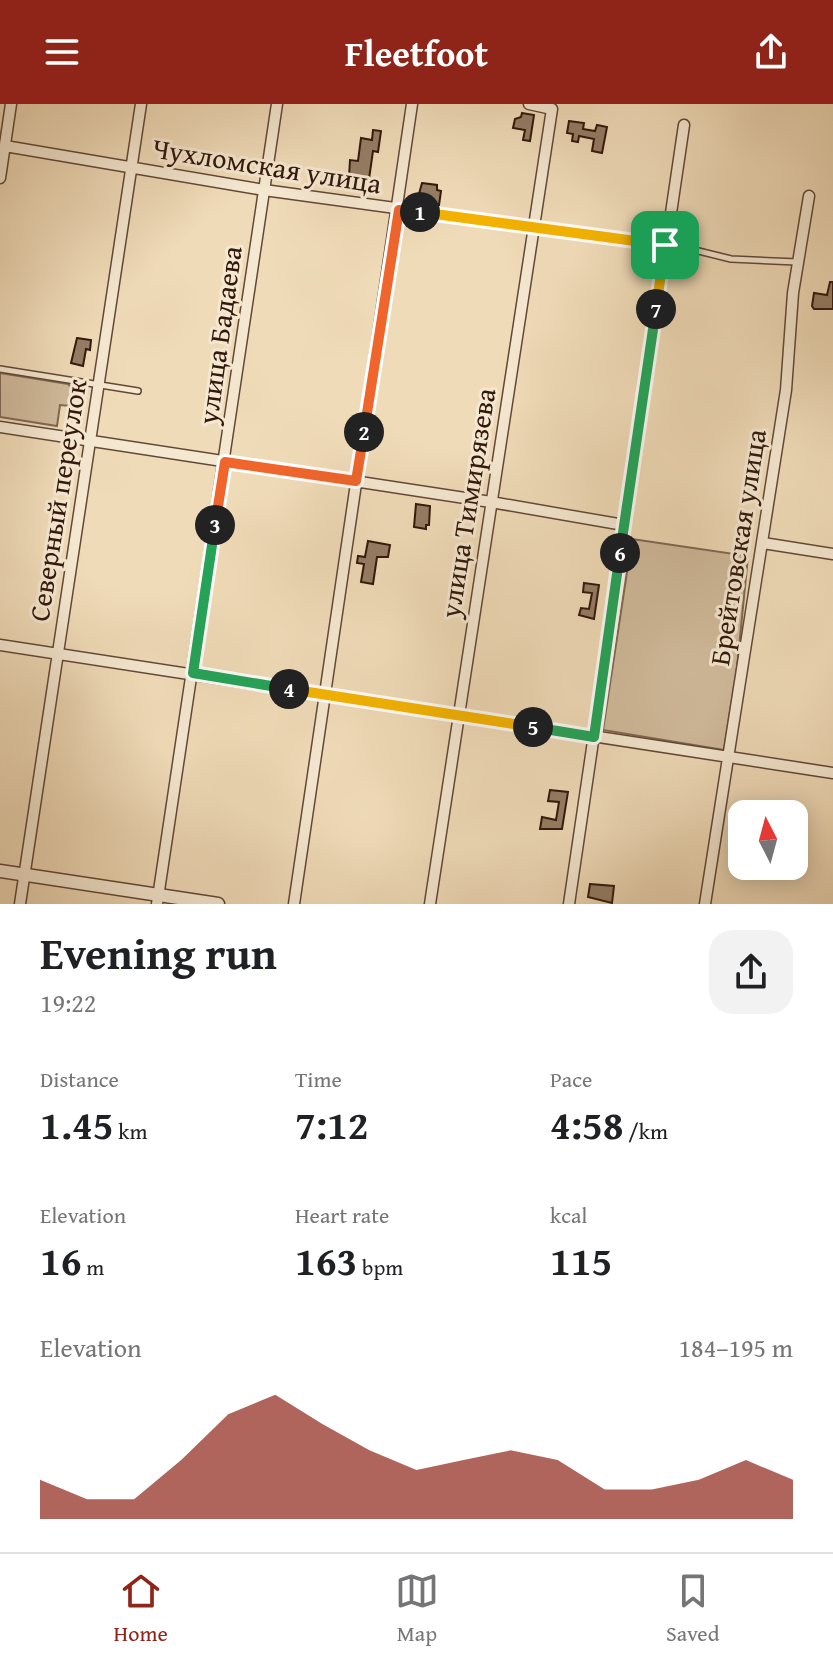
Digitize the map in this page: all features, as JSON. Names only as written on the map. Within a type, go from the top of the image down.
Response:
[{"type":"street","points":[[0,178],[11,104]]},
{"type":"street","name":"Северный переулок","points":[[20,904],[141,104]]},
{"type":"street","name":"улица Бадаева","points":[[158,900],[277,104]]},
{"type":"street","points":[[294,904],[399,210],[412,104]]},
{"type":"street","name":"улица Тимирязева","points":[[430,904],[552,109],[529,104]]},
{"type":"street","points":[[569,904],[684,125]]},
{"type":"street","name":"Чухломская улица","points":[[5,146],[264,190],[665,245]]},
{"type":"street","name":"Брейтовская улица","points":[[705,904],[786,390],[798,262],[809,196]]},
{"type":"street","points":[[0,427],[624,525]]},
{"type":"street","points":[[763,543],[833,554]]},
{"type":"street","points":[[0,645],[833,773]]},
{"type":"street","points":[[0,871],[158,900],[218,904]]},
{"type":"lane","points":[[665,245],[731,259],[798,262]]},
{"type":"lane","points":[[0,369],[138,391]]},
{"type":"shaded area","points":[[0,373],[68,384],[73,389],[70,406],[60,405],[57,426],[0,417]]},
{"type":"shaded area","points":[[632,539],[748,556],[737,668],[724,750],[603,730]]},
{"type":"building","points":[[522,113],[534,115],[530,141],[523,140],[525,130],[513,128],[515,119]]},
{"type":"building","points":[[569,121],[584,123],[583,129],[595,131],[597,125],[607,127],[602,153],[592,151],[594,139],[579,136],[578,142],[572,141],[573,134],[567,133]]},
{"type":"building","points":[[373,130],[381,131],[378,152],[373,151],[369,179],[375,180],[373,191],[354,188],[355,181],[349,177],[350,160],[358,161],[361,138],[372,140]]},
{"type":"building","points":[[422,183],[437,185],[437,190],[441,191],[439,205],[417,201]]},
{"type":"building","points":[[830,282],[833,282],[833,309],[814,309],[814,293],[827,295]]},
{"type":"building","points":[[77,338],[91,340],[83,366],[71,363]]},
{"type":"building","points":[[416,504],[430,506],[426,529],[414,527]]},
{"type":"building","points":[[368,541],[390,545],[388,557],[377,557],[373,584],[361,582],[364,564],[357,563],[358,556],[365,557]]},
{"type":"building","points":[[584,583],[599,585],[594,619],[579,615],[581,608],[589,609],[592,593],[583,592]]},
{"type":"building","points":[[550,790],[568,792],[562,829],[540,829],[542,817],[556,820],[559,802],[548,801]]},
{"type":"building","points":[[590,884],[614,886],[612,903],[588,897]]},
{"type":"route","points":[[399,210],[665,245],[594,737],[193,673],[225,462],[356,481],[399,210]]}]
